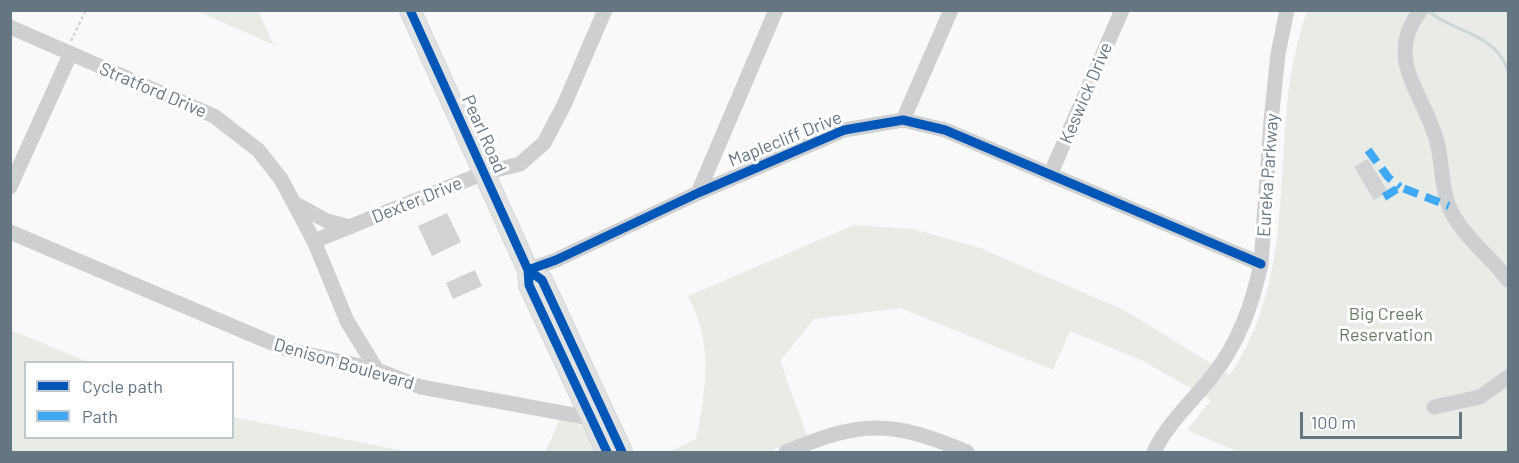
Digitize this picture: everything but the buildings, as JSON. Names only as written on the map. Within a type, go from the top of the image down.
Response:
[{"type":"main road","name":"Pearl Road","points":[[410,10],[528,270],[529,285],[607,453]]},
{"type":"main road","name":"Pearl Road","points":[[528,270],[542,280],[622,453]]},
{"type":"street","name":"Dexter Drive","points":[[314,241],[484,173],[520,164],[544,143],[564,105],[605,10]]},
{"type":"street","points":[[698,193],[777,10]]},
{"type":"street","points":[[903,120],[951,10]]},
{"type":"street","name":"Keswick Drive","points":[[1050,175],[1122,10]]},
{"type":"street","name":"Eureka Parkway","points":[[1154,453],[1163,434],[1229,353],[1247,316],[1261,264],[1271,121],[1278,54],[1287,10]]},
{"type":"street","points":[[1421,10],[1408,31],[1404,55],[1405,68],[1437,140],[1449,206],[1468,236],[1509,280]]},
{"type":"street","name":"Stratford Drive","points":[[10,27],[70,48],[214,116],[258,150],[281,179],[294,203],[314,241],[347,321],[376,370]]},
{"type":"street","points":[[10,187],[70,48]]},
{"type":"street","name":"Maplecliff Drive","points":[[528,270],[556,260],[698,193],[844,130],[903,120],[945,130],[1261,264]]},
{"type":"street","name":"Dexter Drive","points":[[294,203],[327,221],[350,226]]},
{"type":"street","name":"Denison Boulevard","points":[[10,232],[286,350],[376,370],[421,387],[590,418]]},
{"type":"street","points":[[1434,407],[1480,397],[1509,377]]},
{"type":"street","points":[[786,453],[823,437],[862,428],[894,428],[923,434],[967,453]]},
{"type":"path","points":[[70,48],[86,10]]},
{"type":"green space","points":[[197,11],[258,11],[274,45]]},
{"type":"green space","name":"Big Creek Reservation","points":[[1307,11],[1508,11],[1508,452],[1238,452],[1187,430],[1211,400],[1143,361],[1070,331],[1053,370],[900,308],[814,319],[780,361],[807,435],[769,452],[669,452],[696,439],[703,402],[705,350],[702,332],[688,296],[854,225],[913,229],[980,248],[1124,310],[1230,375],[1248,343],[1261,311],[1270,278],[1280,210],[1288,93],[1294,57]]},
{"type":"green space","points":[[11,330],[86,361],[24,361],[24,439],[234,439],[234,417],[410,452],[11,452]]},
{"type":"green space","points":[[560,419],[586,427],[597,452],[545,452]]},
{"type":"waterway","points":[[1427,10],[1494,48],[1508,71]]},
{"type":"marked path","points":[[1368,150],[1388,177],[1400,187]]},
{"type":"marked path","points":[[1384,197],[1400,187],[1449,206]]},
{"type":"cycle path","points":[[410,10],[528,270],[529,285],[607,452]]},
{"type":"cycle path","points":[[528,270],[556,260],[698,193],[844,130],[903,120],[945,130],[1261,264]]},
{"type":"cycle path","points":[[528,270],[542,280],[622,452]]}]
